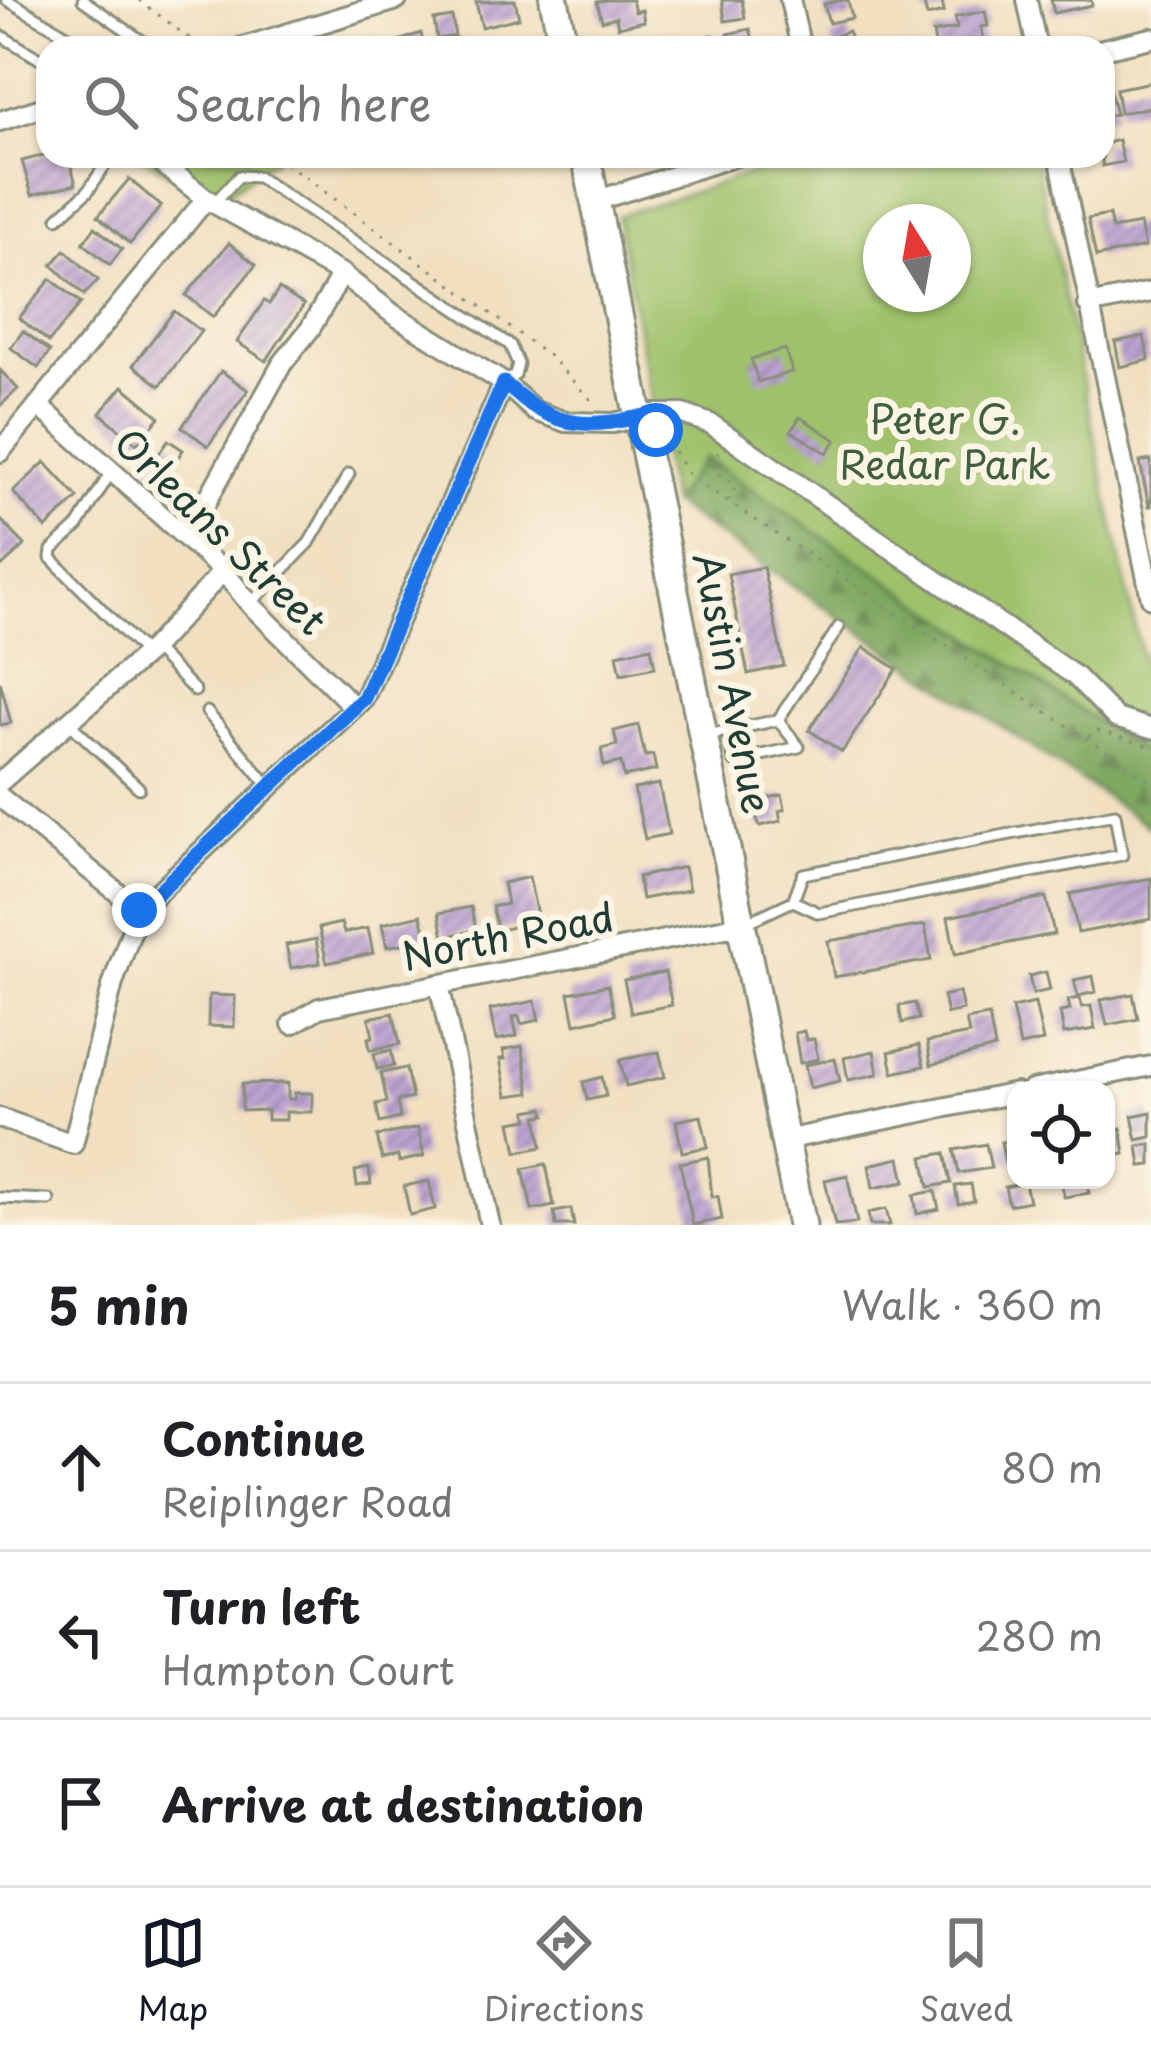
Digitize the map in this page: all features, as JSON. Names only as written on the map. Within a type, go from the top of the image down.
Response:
[{"type":"street","points":[[279,36],[397,0]]},
{"type":"street","points":[[554,0],[562,36]]},
{"type":"street","points":[[790,0],[798,36]]},
{"type":"street","points":[[1027,0],[1034,36]]},
{"type":"street","points":[[1115,46],[1151,38]]},
{"type":"street","points":[[0,121],[36,110]]},
{"type":"street","points":[[168,168],[210,201],[342,274],[393,314],[504,383],[535,411],[566,422],[613,422],[642,411],[682,413],[721,430],[1076,676],[1117,718],[1151,729]]},
{"type":"street","name":"Austin Avenue","points":[[588,168],[715,734],[741,925],[802,1225]]},
{"type":"street","points":[[595,201],[698,168]]},
{"type":"street","points":[[1061,168],[1088,305],[1146,547],[1151,598]]},
{"type":"street","points":[[0,452],[210,201]]},
{"type":"street","points":[[187,536],[282,364],[310,329],[342,274]]},
{"type":"street","points":[[1088,305],[1151,292]]},
{"type":"street","points":[[0,1118],[73,1144],[113,983],[139,910],[364,698],[504,383]]},
{"type":"street","name":"Orleans Street","points":[[38,406],[187,536],[354,707]]},
{"type":"street","points":[[0,782],[150,651],[223,571]]},
{"type":"street","points":[[0,797],[139,910]]},
{"type":"street","name":"North Road","points":[[292,1024],[319,1008],[741,925]]},
{"type":"street","points":[[439,984],[490,1225]]},
{"type":"street","points":[[1077,1081],[1151,1066]]},
{"type":"street","points":[[784,1140],[1007,1095]]},
{"type":"lane","points":[[7,0],[68,36]]},
{"type":"lane","points":[[83,0],[135,36]]},
{"type":"lane","points":[[0,35],[36,57]]},
{"type":"lane","points":[[58,218],[88,191],[103,168]]},
{"type":"lane","points":[[210,201],[239,176],[258,176],[510,345],[518,364],[504,383]]},
{"type":"lane","points":[[111,472],[78,526],[52,550],[51,558],[195,691]]},
{"type":"lane","points":[[250,604],[309,543],[349,475]]},
{"type":"lane","points":[[778,720],[799,747],[734,761],[715,734],[778,720],[839,627]]},
{"type":"lane","points":[[207,712],[270,788]]},
{"type":"lane","points":[[68,722],[139,788]]},
{"type":"lane","points":[[741,925],[793,901],[803,874],[1114,814],[1122,855],[819,914],[793,901]]},
{"type":"lane","points":[[0,1198],[49,1201]]},
{"type":"path","points":[[140,0],[186,36]]},
{"type":"path","points":[[292,168],[549,356],[593,404],[642,411],[672,446],[689,476],[1151,781]]},
{"type":"path","points":[[721,430],[713,470],[736,486],[728,502]]},
{"type":"path","points":[[1086,739],[1096,730],[1151,747]]},
{"type":"green space","points":[[159,168],[262,168],[214,203]]},
{"type":"green space","name":"Peter G. Redar Park","points":[[769,168],[1038,168],[1151,702],[1151,758],[704,458],[671,503],[617,216]]},
{"type":"green space","points":[[704,457],[1151,758],[1151,828],[671,503]]},
{"type":"building","points":[[515,0],[519,18],[482,27],[476,2]]},
{"type":"building","points":[[632,0],[635,12],[642,10],[644,21],[618,27],[616,17],[602,21],[597,2]]},
{"type":"building","points":[[722,0],[742,0],[745,18],[725,21]]},
{"type":"building","points":[[848,0],[852,18],[829,23],[824,4]]},
{"type":"building","points":[[923,0],[942,0],[944,12],[927,16]]},
{"type":"building","points":[[1051,0],[1091,0],[1092,5],[1054,13]]},
{"type":"building","points":[[985,11],[988,26],[981,27],[983,36],[934,36],[957,28],[955,17]]},
{"type":"building","points":[[452,17],[455,36],[437,36],[434,20]]},
{"type":"building","points":[[750,29],[752,36],[728,36]]},
{"type":"building","points":[[1151,82],[1151,107],[1120,113],[1116,89]]},
{"type":"building","points":[[1115,141],[1123,162],[1115,164]]},
{"type":"building","points":[[36,157],[36,168],[71,168],[76,184],[32,195],[22,161]]},
{"type":"building","points":[[129,179],[161,206],[130,244],[98,216]]},
{"type":"building","points":[[1109,215],[1112,229],[1140,224],[1145,247],[1096,257],[1088,219]]},
{"type":"building","points":[[95,227],[122,249],[110,265],[83,243]]},
{"type":"building","points":[[229,243],[256,265],[213,317],[186,295]]},
{"type":"building","points":[[65,250],[98,280],[84,295],[52,265]]},
{"type":"building","points":[[51,279],[81,303],[49,342],[19,318]]},
{"type":"building","points":[[279,289],[304,305],[266,361],[237,342],[264,301],[269,304]]},
{"type":"building","points":[[174,311],[201,331],[160,386],[133,365]]},
{"type":"building","points":[[23,331],[50,351],[38,368],[11,348]]},
{"type":"building","points":[[1144,336],[1149,360],[1120,367],[1115,342]]},
{"type":"building","points":[[785,349],[792,372],[758,382],[751,359]]},
{"type":"building","points":[[0,370],[18,389],[0,406]]},
{"type":"building","points":[[221,371],[248,390],[208,446],[182,427]]},
{"type":"building","points":[[123,386],[160,417],[137,444],[100,413]]},
{"type":"building","points":[[800,417],[836,440],[827,453],[791,431]]},
{"type":"building","points":[[168,440],[183,450],[164,478],[149,468]]},
{"type":"building","points":[[1151,460],[1151,506],[1149,506],[1140,462]]},
{"type":"building","points":[[45,462],[78,498],[46,528],[13,492]]},
{"type":"building","points":[[0,519],[25,545],[0,568]]},
{"type":"building","points":[[763,567],[784,666],[748,674],[728,574]]},
{"type":"building","points":[[651,647],[655,667],[621,674],[617,654]]},
{"type":"building","points":[[864,647],[897,669],[842,752],[809,730]]},
{"type":"building","points":[[0,681],[11,723],[0,725]]},
{"type":"building","points":[[638,725],[645,756],[653,755],[656,770],[624,777],[621,762],[604,766],[601,749],[617,745],[614,731]]},
{"type":"building","points":[[659,784],[669,834],[645,839],[634,789]]},
{"type":"building","points":[[782,795],[781,821],[760,826],[750,802]]},
{"type":"building","points":[[684,867],[689,890],[642,899],[638,877]]},
{"type":"building","points":[[529,877],[538,920],[498,931],[492,907],[507,904],[503,883]]},
{"type":"building","points":[[1151,878],[1151,919],[1078,933],[1070,894]]},
{"type":"building","points":[[1046,897],[1054,934],[955,954],[948,917]]},
{"type":"building","points":[[471,907],[476,930],[444,937],[439,913]]},
{"type":"building","points":[[421,915],[427,939],[387,947],[382,924]]},
{"type":"building","points":[[341,923],[344,933],[368,928],[373,953],[327,963],[319,928]]},
{"type":"building","points":[[925,925],[931,960],[834,977],[828,941]]},
{"type":"building","points":[[316,939],[320,963],[291,968],[286,945]]},
{"type":"building","points":[[665,972],[672,1005],[631,1013],[624,980]]},
{"type":"building","points":[[1046,972],[1050,990],[1033,994],[1029,976]]},
{"type":"building","points":[[1093,976],[1096,992],[1078,996],[1074,980]]},
{"type":"building","points":[[608,985],[615,1015],[575,1024],[569,993]]},
{"type":"building","points":[[959,992],[963,1010],[947,1014],[943,996]]},
{"type":"building","points":[[1133,994],[1138,1019],[1107,1025],[1101,1000]]},
{"type":"building","points":[[209,995],[235,996],[234,1027],[208,1026]]},
{"type":"building","points":[[1080,998],[1082,1007],[1091,1006],[1095,1029],[1064,1034],[1060,1012],[1070,1010],[1068,1000]]},
{"type":"building","points":[[535,1001],[539,1020],[521,1024],[519,1016],[513,1017],[517,1036],[496,1040],[490,1010]]},
{"type":"building","points":[[915,1003],[919,1019],[902,1023],[899,1006]]},
{"type":"building","points":[[1035,1003],[1043,1041],[1020,1046],[1012,1008]]},
{"type":"building","points":[[393,1013],[400,1044],[370,1050],[369,1018]]},
{"type":"building","points":[[989,1016],[995,1048],[931,1065],[927,1042],[969,1034],[966,1020]]},
{"type":"building","points":[[804,1031],[806,1040],[814,1039],[818,1059],[800,1063],[795,1033]]},
{"type":"building","points":[[919,1045],[924,1066],[893,1073],[889,1052]]},
{"type":"building","points":[[522,1046],[530,1093],[507,1096],[500,1059],[505,1059],[503,1050]]},
{"type":"building","points":[[391,1050],[394,1066],[377,1069],[374,1054]]},
{"type":"building","points":[[874,1051],[878,1074],[848,1080],[844,1058]]},
{"type":"building","points":[[659,1052],[665,1077],[626,1086],[620,1060]]},
{"type":"building","points":[[835,1059],[840,1081],[810,1088],[805,1065]]},
{"type":"building","points":[[406,1068],[412,1098],[397,1101],[400,1118],[380,1123],[376,1104],[387,1102],[381,1073]]},
{"type":"building","points":[[602,1077],[606,1096],[587,1100],[583,1082]]},
{"type":"building","points":[[288,1083],[288,1099],[295,1099],[295,1093],[312,1093],[312,1112],[286,1112],[286,1120],[267,1120],[267,1110],[242,1111],[242,1084]]},
{"type":"building","points":[[544,1108],[546,1115],[537,1116],[542,1147],[517,1152],[511,1122],[529,1119],[527,1111]]},
{"type":"building","points":[[1151,1112],[1151,1137],[1137,1140],[1132,1116]]},
{"type":"building","points":[[701,1116],[708,1147],[682,1152],[676,1121]]},
{"type":"building","points":[[418,1128],[424,1156],[399,1162],[398,1156],[382,1159],[377,1136]]},
{"type":"building","points":[[1121,1128],[1125,1154],[1115,1156],[1115,1129]]},
{"type":"building","points":[[986,1144],[991,1168],[959,1173],[954,1150]]},
{"type":"building","points":[[1151,1144],[1151,1165],[1141,1166],[1138,1146]]},
{"type":"building","points":[[945,1153],[951,1183],[929,1187],[923,1157]]},
{"type":"building","points":[[708,1157],[712,1197],[718,1196],[722,1219],[693,1225],[680,1163]]},
{"type":"building","points":[[900,1158],[905,1182],[873,1188],[869,1165]]},
{"type":"building","points":[[546,1164],[554,1206],[532,1210],[523,1169]]},
{"type":"building","points":[[369,1168],[371,1184],[357,1186],[355,1171]]},
{"type":"building","points":[[847,1175],[857,1223],[835,1225],[825,1180]]},
{"type":"building","points":[[429,1181],[435,1209],[410,1215],[404,1186]]},
{"type":"building","points":[[971,1184],[974,1201],[958,1204],[955,1186]]},
{"type":"building","points":[[1005,1187],[1026,1189],[1029,1201],[1009,1205]]},
{"type":"building","points":[[1063,1189],[1088,1189],[1089,1193],[1064,1197]]},
{"type":"building","points":[[935,1191],[939,1209],[917,1214],[914,1195]]},
{"type":"building","points":[[571,1209],[574,1225],[556,1225],[554,1212]]},
{"type":"building","points":[[886,1209],[890,1225],[870,1225],[868,1213]]},
{"type":"route","points":[[139,910],[364,698],[504,383],[535,411],[566,422],[613,422],[654,414],[656,430]]}]
